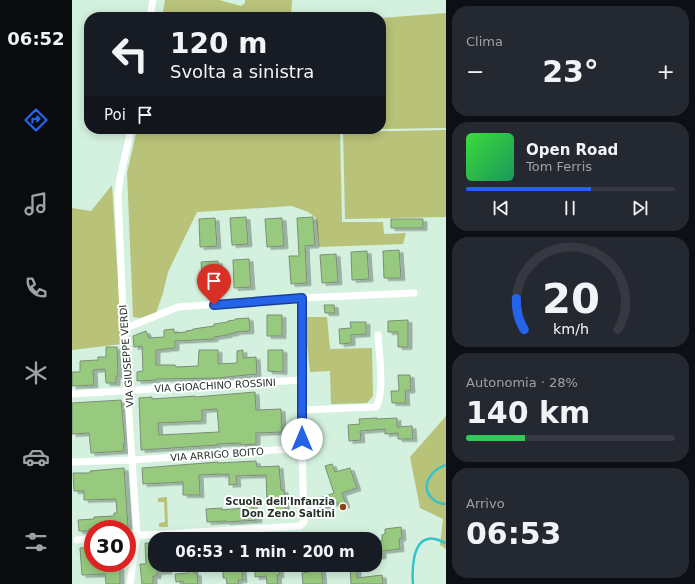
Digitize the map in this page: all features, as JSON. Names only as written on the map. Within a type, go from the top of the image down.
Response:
[{"type":"street","points":[[151,12],[153,0]]},
{"type":"street","name":"VIA GIUSEPPE VERDI","points":[[129,134],[118,195],[124,329],[138,535],[130,584]]},
{"type":"street","points":[[124,329],[178,307],[302,298],[414,293]]},
{"type":"street","points":[[138,535],[300,526],[304,522],[302,448],[302,298]]},
{"type":"street","points":[[302,410],[376,407],[379,402],[381,392],[378,335]]},
{"type":"street","name":"VIA GIOACHINO ROSSINI","points":[[72,394],[302,380]]},
{"type":"street","name":"VIA ARRIGO BOITO","points":[[72,462],[133,460],[302,448]]},
{"type":"street","points":[[77,540],[84,539]]},
{"type":"green space","points":[[165,0],[219,0],[241,6],[245,3],[245,0],[292,0],[291,12],[163,12]]},
{"type":"green space","points":[[446,13],[446,128],[386,129],[386,18]]},
{"type":"green space","points":[[446,130],[446,217],[345,219],[343,134],[386,134],[386,131]]},
{"type":"green space","points":[[136,134],[340,134],[342,222],[383,222],[384,234],[406,233],[403,244],[319,247],[316,218],[308,212],[292,206],[197,212],[168,272],[156,313],[140,318],[133,317],[127,173]]},
{"type":"green space","points":[[112,185],[122,344],[72,350],[72,208],[91,211]]},
{"type":"green space","points":[[304,317],[327,317],[330,349],[372,348],[373,396],[367,403],[331,404],[330,371],[310,372]]},
{"type":"green space","points":[[446,416],[446,549],[440,545],[443,519],[420,508],[410,457]]},
{"type":"green space","points":[[167,497],[168,527],[159,527],[159,523],[165,522],[164,502],[158,502],[158,498]]},
{"type":"building","points":[[246,217],[248,244],[232,245],[230,218]]},
{"type":"building","points":[[313,217],[315,245],[305,246],[307,283],[291,284],[289,256],[299,256],[297,218]]},
{"type":"building","points":[[215,218],[217,246],[200,247],[199,219]]},
{"type":"building","points":[[282,218],[284,246],[267,247],[265,219]]},
{"type":"building","points":[[391,219],[423,219],[423,228],[391,228]]},
{"type":"building","points":[[399,250],[401,278],[384,278],[383,251]]},
{"type":"building","points":[[367,251],[369,279],[352,280],[351,252]]},
{"type":"building","points":[[336,254],[338,282],[322,283],[320,255]]},
{"type":"building","points":[[249,259],[251,287],[234,288],[233,260]]},
{"type":"building","points":[[218,261],[219,289],[203,290],[201,262]]},
{"type":"building","points":[[324,305],[334,305],[335,313],[325,313]]},
{"type":"building","points":[[267,315],[282,315],[282,336],[267,336]]},
{"type":"building","points":[[249,318],[250,331],[235,332],[228,335],[214,337],[214,339],[175,341],[175,348],[156,350],[156,365],[175,365],[176,367],[198,366],[199,350],[218,350],[218,364],[237,363],[237,351],[243,350],[243,358],[256,357],[257,374],[217,378],[156,379],[137,381],[137,372],[143,371],[142,346],[134,347],[133,336],[146,331],[149,338],[164,337],[164,330],[174,329],[174,333],[186,332],[193,329],[214,326],[214,324],[228,322],[235,319]]},
{"type":"building","points":[[408,320],[408,347],[398,347],[398,332],[388,332],[388,321]]},
{"type":"building","points":[[350,322],[366,322],[366,334],[351,335],[351,343],[340,344],[339,329],[351,328]]},
{"type":"building","points":[[106,347],[117,347],[118,376],[116,376],[116,383],[106,383],[105,369],[93,370],[94,385],[72,386],[72,372],[80,372],[80,361],[98,360],[98,357],[106,357]]},
{"type":"building","points":[[268,350],[283,350],[283,372],[268,371]]},
{"type":"building","points":[[398,375],[410,375],[411,390],[405,391],[406,403],[392,403],[391,391],[399,391]]},
{"type":"building","points":[[255,392],[256,410],[281,409],[282,432],[256,433],[256,444],[217,444],[141,450],[139,398],[152,397],[152,399]],"holes":[[[217,409],[219,432],[159,435],[158,423],[202,421],[202,410]]]},
{"type":"building","points":[[121,400],[125,444],[123,444],[124,451],[91,453],[89,433],[72,434],[72,403]]},
{"type":"building","points":[[397,418],[397,427],[412,426],[413,439],[398,439],[398,433],[385,434],[385,429],[360,431],[361,440],[349,441],[348,425],[360,424],[359,419]]},
{"type":"building","points":[[256,461],[257,467],[279,466],[281,490],[284,490],[286,515],[272,516],[271,502],[267,502],[266,475],[236,476],[237,484],[229,485],[229,474],[199,475],[200,495],[183,495],[183,482],[143,484],[142,468],[218,462]]},
{"type":"building","points":[[332,464],[335,472],[350,468],[357,488],[342,493],[346,505],[339,507],[337,502],[320,508],[317,499],[334,493],[325,466]]},
{"type":"building","points":[[124,468],[128,520],[84,520],[84,531],[79,531],[78,520],[94,519],[94,517],[114,516],[114,513],[117,513],[116,499],[84,500],[84,491],[74,491],[73,473],[90,473],[90,471]]},
{"type":"building","points":[[253,504],[254,511],[257,511],[258,520],[207,522],[206,509],[222,508],[222,510],[245,508],[245,505]]},
{"type":"building","points":[[401,527],[402,538],[399,539],[400,549],[382,551],[382,535],[385,534],[385,529]]},
{"type":"building","points":[[145,543],[148,543],[148,572],[157,572],[157,576],[153,576],[153,584],[142,584],[140,564],[146,564]]},
{"type":"building","points":[[80,548],[84,548],[84,572],[120,572],[120,584],[106,584],[105,574],[82,575]]},
{"type":"building","points":[[223,572],[242,572],[243,580],[238,580],[239,584],[227,584],[226,578],[223,578]]},
{"type":"building","points":[[255,572],[280,572],[280,575],[277,575],[278,584],[267,584],[266,576],[255,577]]},
{"type":"building","points":[[322,572],[323,584],[303,584],[302,573]]},
{"type":"building","points":[[350,572],[357,572],[357,578],[382,575],[383,584],[351,584]]},
{"type":"building","points":[[197,573],[198,584],[183,584],[183,581],[176,582],[175,574]]},
{"type":"waterway","points":[[446,465],[431,475],[427,485],[429,495],[434,500],[446,504]]},
{"type":"waterway","points":[[413,584],[414,558],[416,551],[423,541],[435,539],[446,543]]},
{"type":"place","name":"Scuola dell'Infanzia Don Zeno Saltini","points":[[343,507]]},
{"type":"route","points":[[214,305],[302,298],[302,439]]}]
